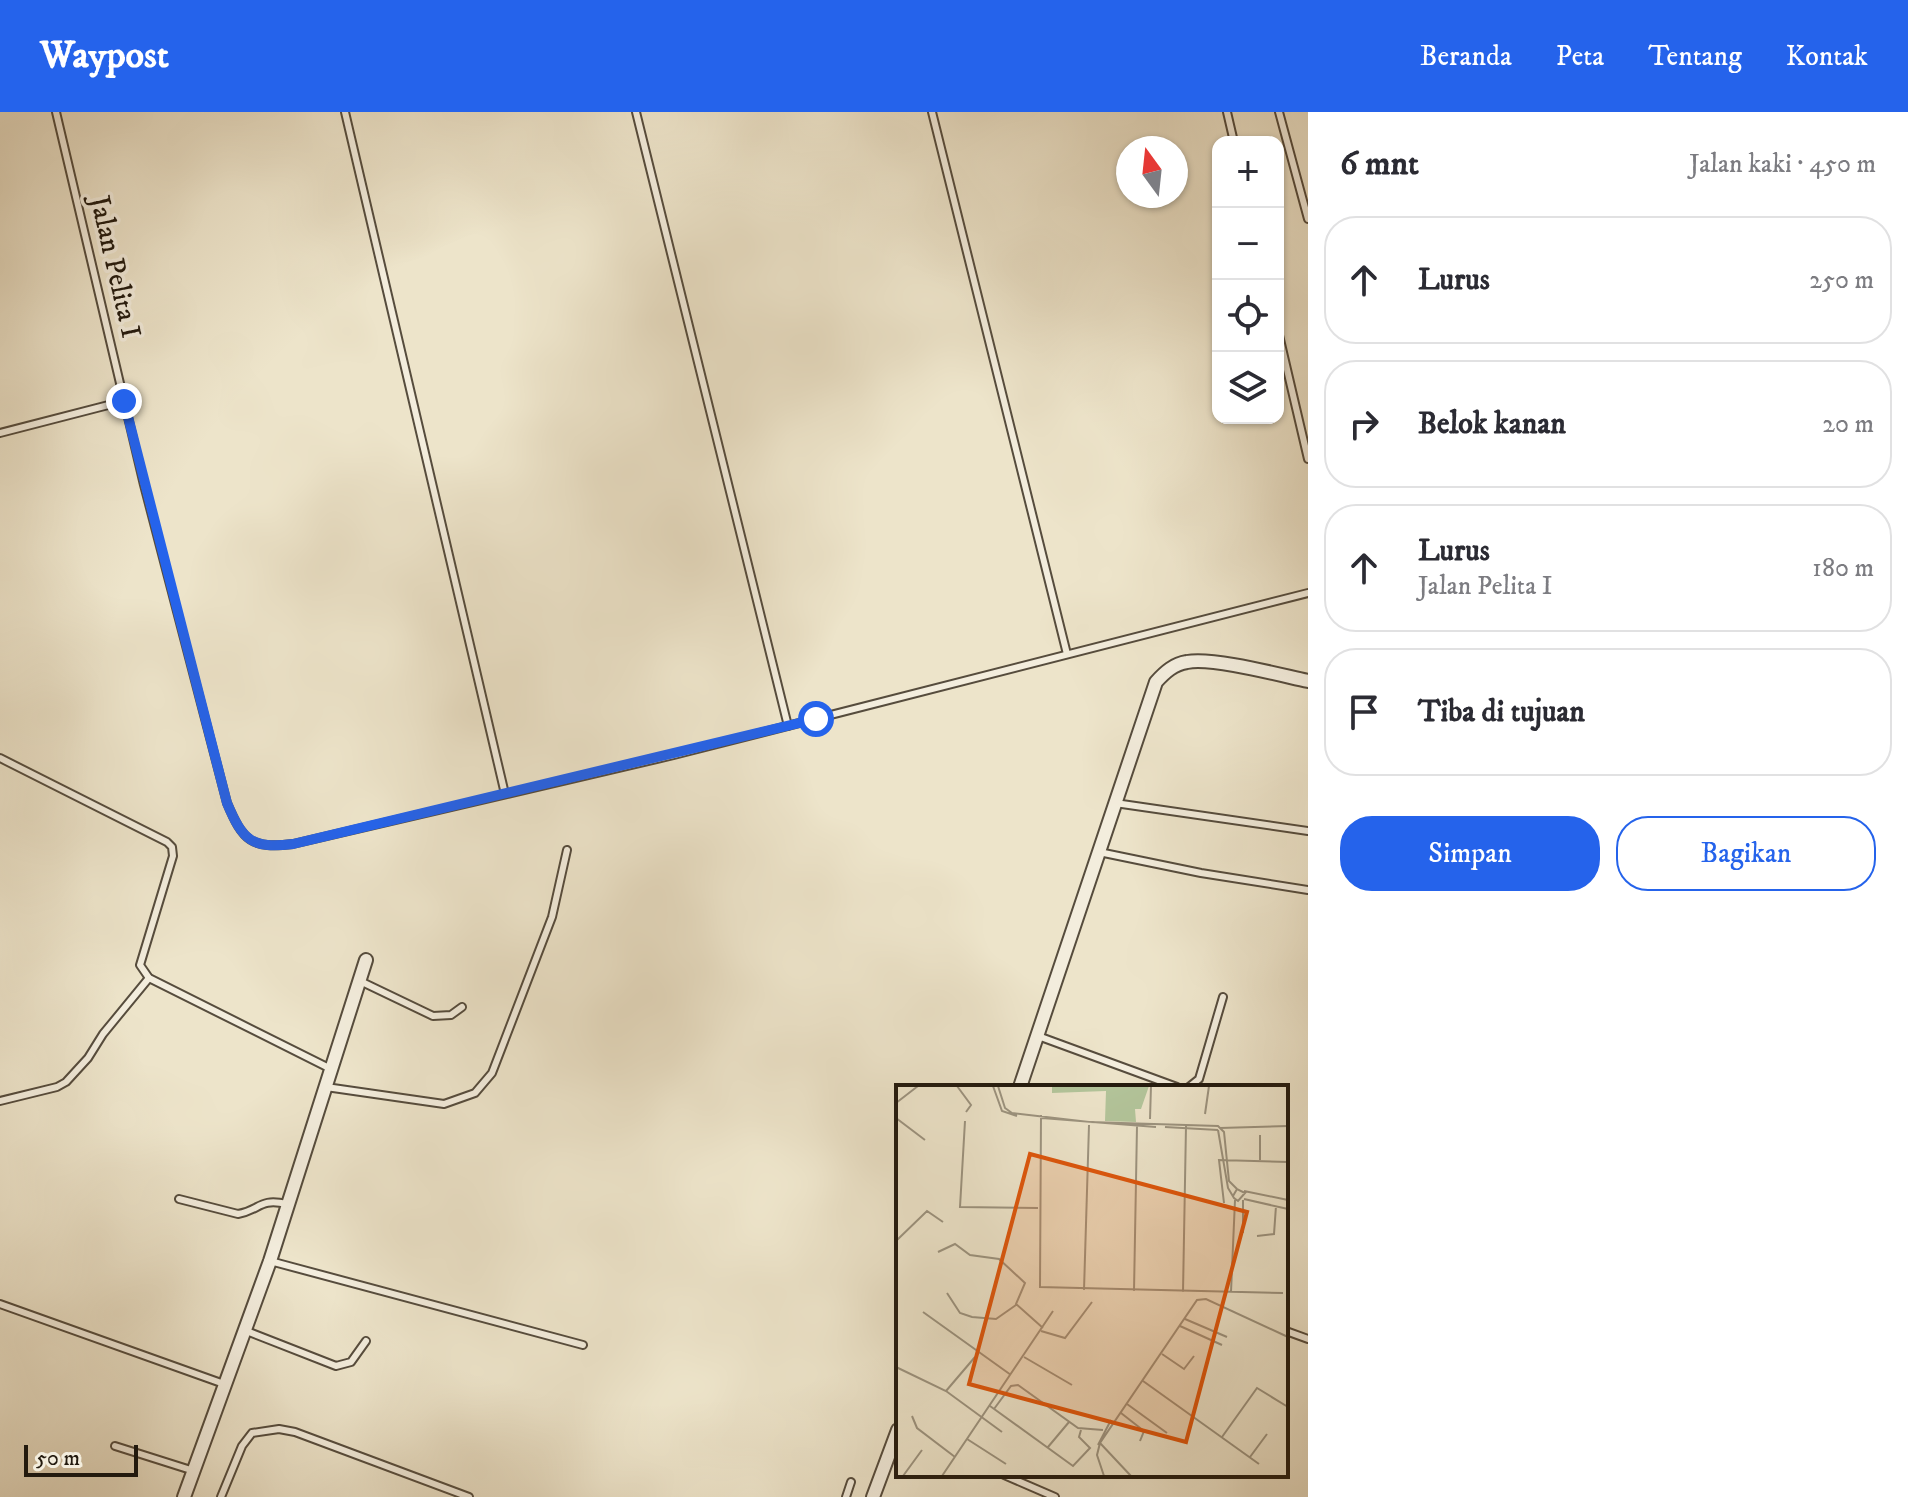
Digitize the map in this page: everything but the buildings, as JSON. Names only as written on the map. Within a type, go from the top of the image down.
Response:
[{"type":"street","points":[[1021,1085],[1156,682],[1166,671],[1188,661],[1206,661],[1308,681]]},
{"type":"street","points":[[184,1497],[270,1261],[366,960]]},
{"type":"street","points":[[873,1497],[896,1435]]},
{"type":"lane","name":"Jalan Pelita I","points":[[56,112],[124,401],[227,803],[235,822],[257,845],[293,844],[505,794],[788,726],[1308,593]]},
{"type":"lane","points":[[345,112],[505,794]]},
{"type":"lane","points":[[636,112],[788,726]]},
{"type":"lane","points":[[932,112],[1067,654]]},
{"type":"lane","points":[[1227,112],[1233,136]]},
{"type":"lane","points":[[1279,112],[1308,219]]},
{"type":"lane","points":[[1283,352],[1308,459]]},
{"type":"lane","points":[[0,433],[124,401]]},
{"type":"lane","points":[[0,758],[172,847],[173,856],[140,965],[149,978],[331,1069]]},
{"type":"lane","points":[[1115,803],[1308,831]]},
{"type":"lane","points":[[326,1087],[444,1104],[475,1093],[492,1073],[552,917],[567,850]]},
{"type":"lane","points":[[1099,852],[1201,873],[1308,890]]},
{"type":"lane","points":[[0,1101],[66,1082],[149,978]]},
{"type":"lane","points":[[360,981],[433,1016],[451,1015],[462,1007]]},
{"type":"lane","points":[[1192,1085],[1199,1079],[1223,997]]},
{"type":"lane","points":[[1038,1036],[1172,1085]]},
{"type":"lane","points":[[179,1199],[238,1214],[244,1214],[264,1202],[287,1204]]},
{"type":"lane","points":[[270,1261],[583,1345]]},
{"type":"lane","points":[[0,1304],[224,1384]]},
{"type":"lane","points":[[244,1330],[336,1366],[351,1362],[366,1341]]},
{"type":"lane","points":[[1288,1332],[1308,1339]]},
{"type":"lane","points":[[221,1497],[242,1446],[252,1433],[279,1429],[295,1432],[469,1497]]},
{"type":"lane","points":[[115,1446],[194,1471]]},
{"type":"lane","points":[[1009,1477],[1055,1497]]},
{"type":"lane","points":[[846,1497],[851,1482]]},
{"type":"route","points":[[124,401],[227,803],[235,822],[257,845],[293,844],[816,719]]}]
